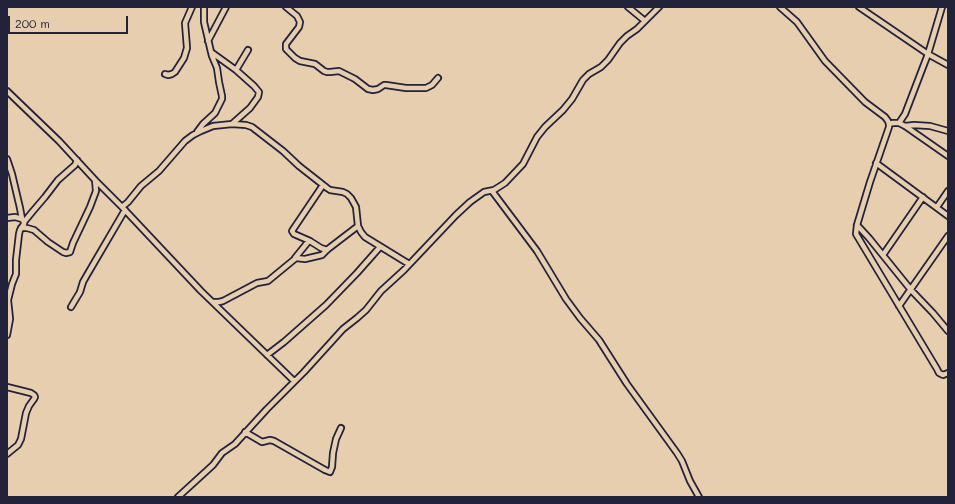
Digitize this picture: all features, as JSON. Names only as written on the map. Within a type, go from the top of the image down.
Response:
[{"type":"street","points":[[196,134],[203,124],[215,113],[222,99],[217,68],[212,56],[204,22],[204,7]]},
{"type":"street","points":[[208,41],[226,7]]},
{"type":"street","points":[[286,7],[297,16],[300,22],[299,27],[286,44],[286,49],[300,61],[315,64],[327,72],[340,71],[355,79],[368,89],[373,90],[384,85],[406,88],[426,88],[432,85],[438,78]]},
{"type":"street","points":[[628,7],[645,21]]},
{"type":"street","points":[[178,497],[213,465],[222,453],[235,444],[343,329],[361,314],[381,291],[456,215],[484,192],[492,191],[505,183],[527,157],[537,137],[572,99],[582,80],[608,60],[620,44],[659,7]]},
{"type":"street","points":[[780,7],[797,22],[825,62],[865,102],[885,117],[889,124],[857,225],[856,234],[857,238],[940,373],[943,375],[948,373]]},
{"type":"street","points":[[859,7],[928,54],[948,65]]},
{"type":"street","points":[[899,123],[905,114],[928,54],[942,7]]},
{"type":"street","points":[[164,74],[168,75],[175,72],[184,58],[187,48],[185,23],[191,8]]},
{"type":"street","points":[[236,70],[248,50]]},
{"type":"street","points":[[212,52],[236,70],[259,92],[257,100],[232,124]]},
{"type":"street","points":[[8,93],[59,141],[213,302],[294,381]]},
{"type":"street","points":[[889,124],[899,123],[905,126],[948,156]]},
{"type":"street","points":[[71,307],[123,208],[141,186],[159,171],[185,141],[213,126],[232,124],[252,127],[323,185],[330,190],[343,192],[351,198],[356,207],[358,226],[365,237],[409,264]]},
{"type":"street","points":[[905,126],[930,126],[948,131]]},
{"type":"street","points":[[7,159],[23,220],[18,234],[16,274],[8,300],[10,319],[7,335]]},
{"type":"street","points":[[23,220],[33,211],[58,180],[75,165],[77,160]]},
{"type":"street","points":[[876,163],[948,216]]},
{"type":"street","points":[[21,228],[34,230],[63,252],[70,252],[96,191],[95,180]]},
{"type":"street","points":[[323,185],[292,230],[294,234],[327,250]]},
{"type":"street","points":[[492,191],[537,251],[566,298],[580,318],[599,340],[627,384],[682,461],[690,481],[699,497]]},
{"type":"street","points":[[937,207],[948,191]]},
{"type":"street","points":[[883,255],[923,197]]},
{"type":"street","points":[[7,218],[16,217],[23,220]]},
{"type":"street","points":[[857,225],[911,290],[948,331]]},
{"type":"street","points":[[295,259],[305,259],[322,255],[358,226]]},
{"type":"street","points":[[899,306],[948,236]]},
{"type":"street","points":[[213,302],[223,301],[257,283],[268,281],[295,259],[310,241]]},
{"type":"street","points":[[267,355],[326,305],[380,247]]},
{"type":"street","points":[[7,387],[31,393],[35,397],[28,406],[26,412],[21,439],[18,445],[7,454]]},
{"type":"street","points":[[245,432],[262,442],[270,440],[274,441],[330,472],[336,439],[341,428]]}]
